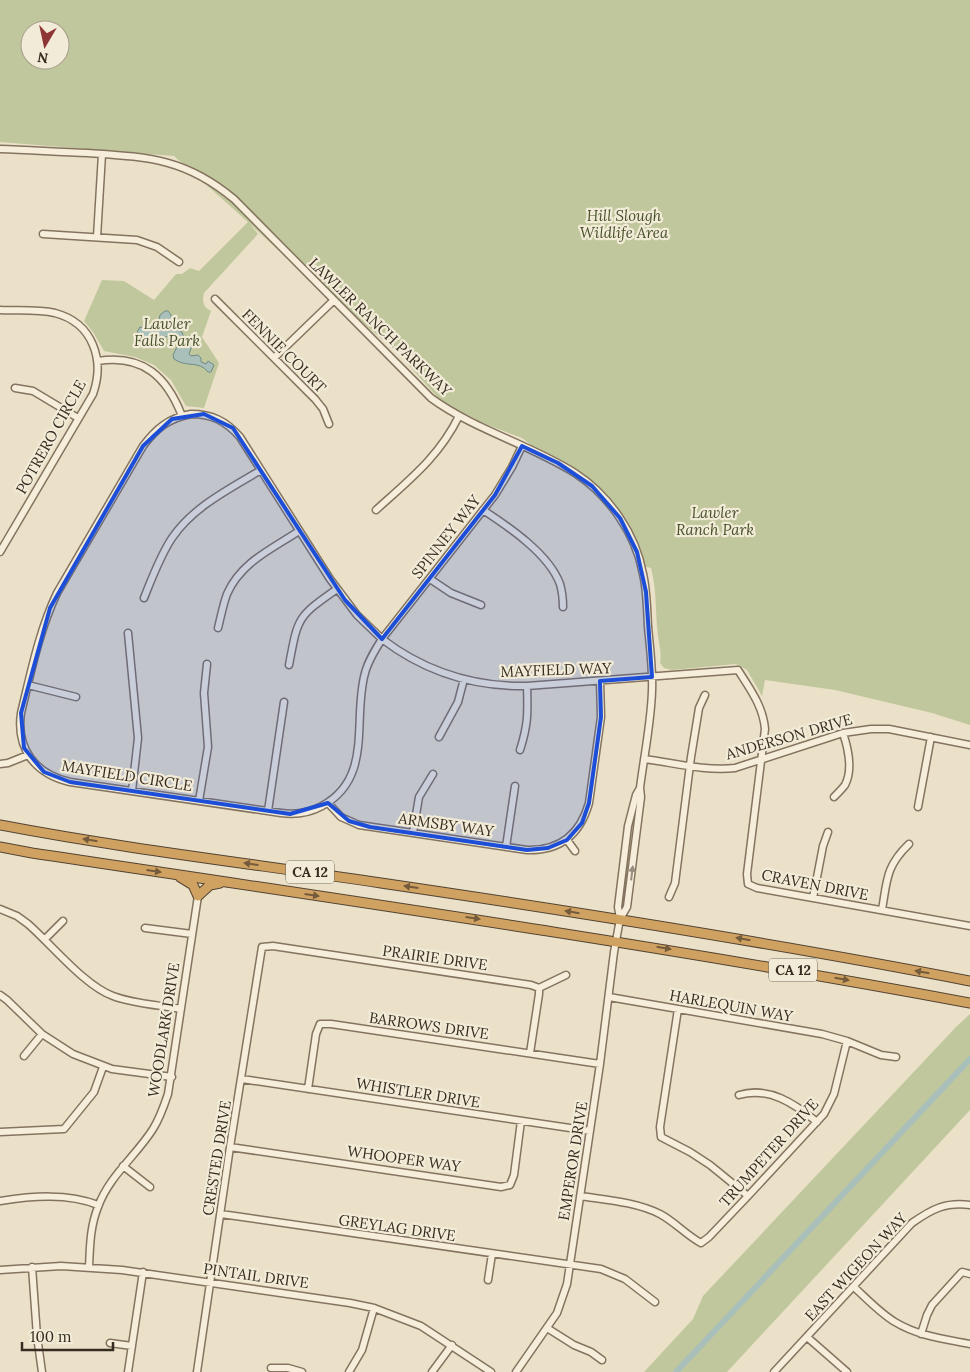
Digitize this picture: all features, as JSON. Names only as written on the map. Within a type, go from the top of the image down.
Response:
[{"type":"highway","name":"CA 12","points":[[0,825],[102,842],[620,919],[772,944],[970,981]]},
{"type":"highway","name":"CA 12","points":[[0,847],[616,940],[970,1003]]},
{"type":"highway","points":[[177,875],[193,885],[198,896],[210,885],[226,882]]},
{"type":"street","name":"LAWLER RANCH PARKWAY","points":[[0,148],[133,156],[161,160],[186,169],[210,181],[234,199],[426,393],[459,416],[577,474],[592,486],[620,518],[637,552],[643,572],[652,677],[651,708],[640,788],[628,826],[618,907],[620,919],[616,940]]},
{"type":"street","points":[[97,237],[102,154]]},
{"type":"street","points":[[43,234],[145,242],[157,247],[179,262]]},
{"type":"street","name":"FENNIE COURT","points":[[215,300],[323,409],[329,424]]},
{"type":"street","points":[[274,358],[334,300]]},
{"type":"street","name":"POTRERO CIRCLE","points":[[0,310],[54,313],[77,323],[86,332],[98,361],[93,394],[0,552]]},
{"type":"street","points":[[98,361],[117,360],[131,362],[154,373],[172,392],[182,416]]},
{"type":"street","points":[[16,388],[32,391],[78,418]]},
{"type":"street","name":"MAYFIELD CIRCLE","points":[[204,414],[224,422],[240,437],[261,470],[337,589],[358,615],[382,639],[375,649],[365,673],[358,749],[354,770],[344,788],[328,803],[300,814],[290,814],[70,782],[54,778],[44,772],[28,755],[21,736],[20,724],[28,685],[45,622],[66,577],[143,446],[162,425],[182,416],[204,414]]},
{"type":"street","points":[[376,510],[432,458],[442,446],[459,416]]},
{"type":"street","name":"SPINNEY WAY","points":[[382,639],[505,480],[522,446]]},
{"type":"street","points":[[144,598],[166,549],[183,525],[206,505],[261,470]]},
{"type":"street","points":[[483,510],[516,534],[546,561],[560,584],[563,607]]},
{"type":"street","points":[[218,628],[228,593],[239,573],[248,563],[299,531]]},
{"type":"street","points":[[430,579],[451,593],[481,606]]},
{"type":"street","points":[[289,665],[293,637],[304,614],[337,589]]},
{"type":"street","points":[[128,633],[138,738],[132,791]]},
{"type":"street","name":"MAYFIELD WAY","points":[[382,639],[423,664],[464,679],[494,685],[527,686],[738,670],[753,693],[764,717],[761,761]]},
{"type":"street","points":[[199,801],[208,747],[204,692],[207,664]]},
{"type":"street","points":[[438,737],[456,708],[464,679]]},
{"type":"street","points":[[575,851],[567,840],[582,823],[588,803],[601,717],[600,681]]},
{"type":"street","points":[[28,685],[76,697]]},
{"type":"street","points":[[520,750],[527,724],[527,686]]},
{"type":"street","points":[[669,897],[675,883],[699,708],[705,695]]},
{"type":"street","points":[[268,811],[284,702]]},
{"type":"street","name":"ANDERSON DRIVE","points":[[644,759],[718,770],[735,768],[843,733],[871,729],[889,729],[970,745]]},
{"type":"street","points":[[834,797],[844,787],[848,779],[848,755],[843,733]]},
{"type":"street","points":[[918,808],[931,738]]},
{"type":"street","points":[[0,764],[28,755]]},
{"type":"street","name":"CRAVEN DRIVE","points":[[761,761],[747,874],[748,884],[757,888],[970,926]]},
{"type":"street","points":[[413,833],[419,797],[433,774]]},
{"type":"street","points":[[506,847],[515,786]]},
{"type":"street","name":"ARMSBY WAY","points":[[328,803],[341,817],[354,823],[413,833],[538,850],[558,845],[567,840]]},
{"type":"street","points":[[813,898],[823,846],[828,832]]},
{"type":"street","points":[[882,910],[888,875],[892,864],[910,844]]},
{"type":"street","name":"WOODLARK DRIVE","points":[[89,1267],[92,1225],[98,1205],[114,1178],[153,1130],[166,1101],[172,1077],[198,896]]},
{"type":"street","points":[[0,909],[17,916],[45,938],[90,984],[103,992],[123,999],[181,1008]]},
{"type":"street","points":[[45,938],[63,921]]},
{"type":"street","points":[[145,928],[192,934]]},
{"type":"street","name":"EMPEROR DRIVE","points":[[516,1372],[557,1313],[563,1300],[600,1064],[616,940]]},
{"type":"street","name":"PRAIRIE DRIVE","points":[[262,947],[283,948],[522,983],[539,988]]},
{"type":"street","name":"CRESTED DRIVE","points":[[197,1372],[262,947]]},
{"type":"street","points":[[530,1053],[540,994],[539,988],[566,975]]},
{"type":"street","points":[[0,995],[42,1034],[73,1054],[103,1067],[172,1077]]},
{"type":"street","name":"HARLEQUIN WAY","points":[[609,997],[822,1034],[847,1041],[881,1055],[896,1057]]},
{"type":"street","points":[[678,1009],[660,1127],[661,1137],[710,1165],[748,1196]]},
{"type":"street","name":"BARROWS DRIVE","points":[[308,1089],[316,1034],[320,1024],[331,1024],[600,1064]]},
{"type":"street","points":[[24,1056],[42,1034]]},
{"type":"street","name":"TRUMPETER DRIVE","points":[[580,1196],[647,1208],[674,1222],[701,1243],[748,1196],[827,1109],[834,1094],[847,1041]]},
{"type":"street","points":[[0,1132],[64,1129],[94,1092],[103,1067]]},
{"type":"street","name":"WHISTLER DRIVE","points":[[242,1079],[590,1131]]},
{"type":"street","points":[[740,1095],[757,1093],[789,1101],[817,1122]]},
{"type":"street","name":"WHOOPER WAY","points":[[230,1147],[501,1187],[510,1185],[514,1175],[521,1121]]},
{"type":"street","points":[[123,1166],[150,1187]]},
{"type":"street","points":[[0,1200],[68,1197],[98,1205]]},
{"type":"street","name":"EAST WIGEON WAY","points":[[774,1372],[912,1223],[931,1210],[945,1205],[970,1205]]},
{"type":"street","name":"GREYLAG DRIVE","points":[[221,1214],[570,1264],[612,1273],[655,1302]]},
{"type":"street","points":[[488,1280],[492,1254]]},
{"type":"street","points":[[32,1267],[37,1336],[42,1372]]},
{"type":"street","name":"PINTAIL DRIVE","points":[[0,1270],[32,1267],[89,1267],[143,1272],[350,1303],[374,1308],[421,1326],[491,1372]]},
{"type":"street","points":[[128,1372],[143,1272]]},
{"type":"street","points":[[921,1334],[932,1305],[962,1272],[970,1274]]},
{"type":"street","points":[[854,1287],[896,1323],[921,1334],[970,1344]]},
{"type":"street","points":[[349,1372],[362,1350],[374,1308]]},
{"type":"street","points":[[547,1328],[574,1345],[592,1352],[602,1360]]},
{"type":"street","points":[[807,1337],[847,1372]]},
{"type":"street","points":[[110,1343],[132,1346]]},
{"type":"street","points":[[432,1372],[452,1345]]},
{"type":"street","points":[[271,1368],[288,1368],[302,1372]]},
{"type":"highlighted area","points":[[204,414],[233,428],[345,600],[382,639],[495,495],[522,446],[558,463],[592,486],[620,518],[637,552],[646,592],[652,677],[600,681],[601,717],[589,803],[582,823],[567,840],[548,848],[527,850],[370,827],[349,821],[328,803],[290,814],[70,782],[44,772],[24,748],[21,713],[50,608],[143,446],[172,419]]},
{"type":"green space","name":"Hill Slough Wildlife Area","points":[[0,0],[970,0],[970,725],[932,713],[835,690],[765,680],[762,696],[747,670],[736,664],[672,670],[664,668],[660,663],[661,653],[653,576],[651,568],[638,565],[632,534],[591,491],[522,438],[449,410],[395,350],[301,271],[250,224],[258,234],[204,293],[204,304],[211,311],[202,337],[219,363],[204,408],[186,406],[171,380],[154,365],[135,357],[104,351],[84,321],[102,280],[124,281],[154,300],[176,274],[182,274],[190,268],[199,271],[248,222],[174,156],[0,142]]},
{"type":"green space","points":[[970,1014],[970,1110],[727,1372],[644,1372],[693,1319],[703,1296]]},
{"type":"water","points":[[168,311],[171,315],[172,328],[182,332],[184,338],[193,343],[189,354],[191,356],[198,355],[201,358],[201,362],[206,364],[208,361],[214,365],[211,372],[208,372],[201,366],[179,362],[174,359],[173,355],[178,345],[175,337],[169,335],[164,338],[158,347],[137,332],[140,327],[151,330],[157,329],[160,315]]},
{"type":"waterway","points":[[676,1372],[970,1059]]},
{"type":"park label","name":"Lawler Falls Park","points":[[167,332]]},
{"type":"park label","name":"Lawler Ranch Park","points":[[715,522]]}]
